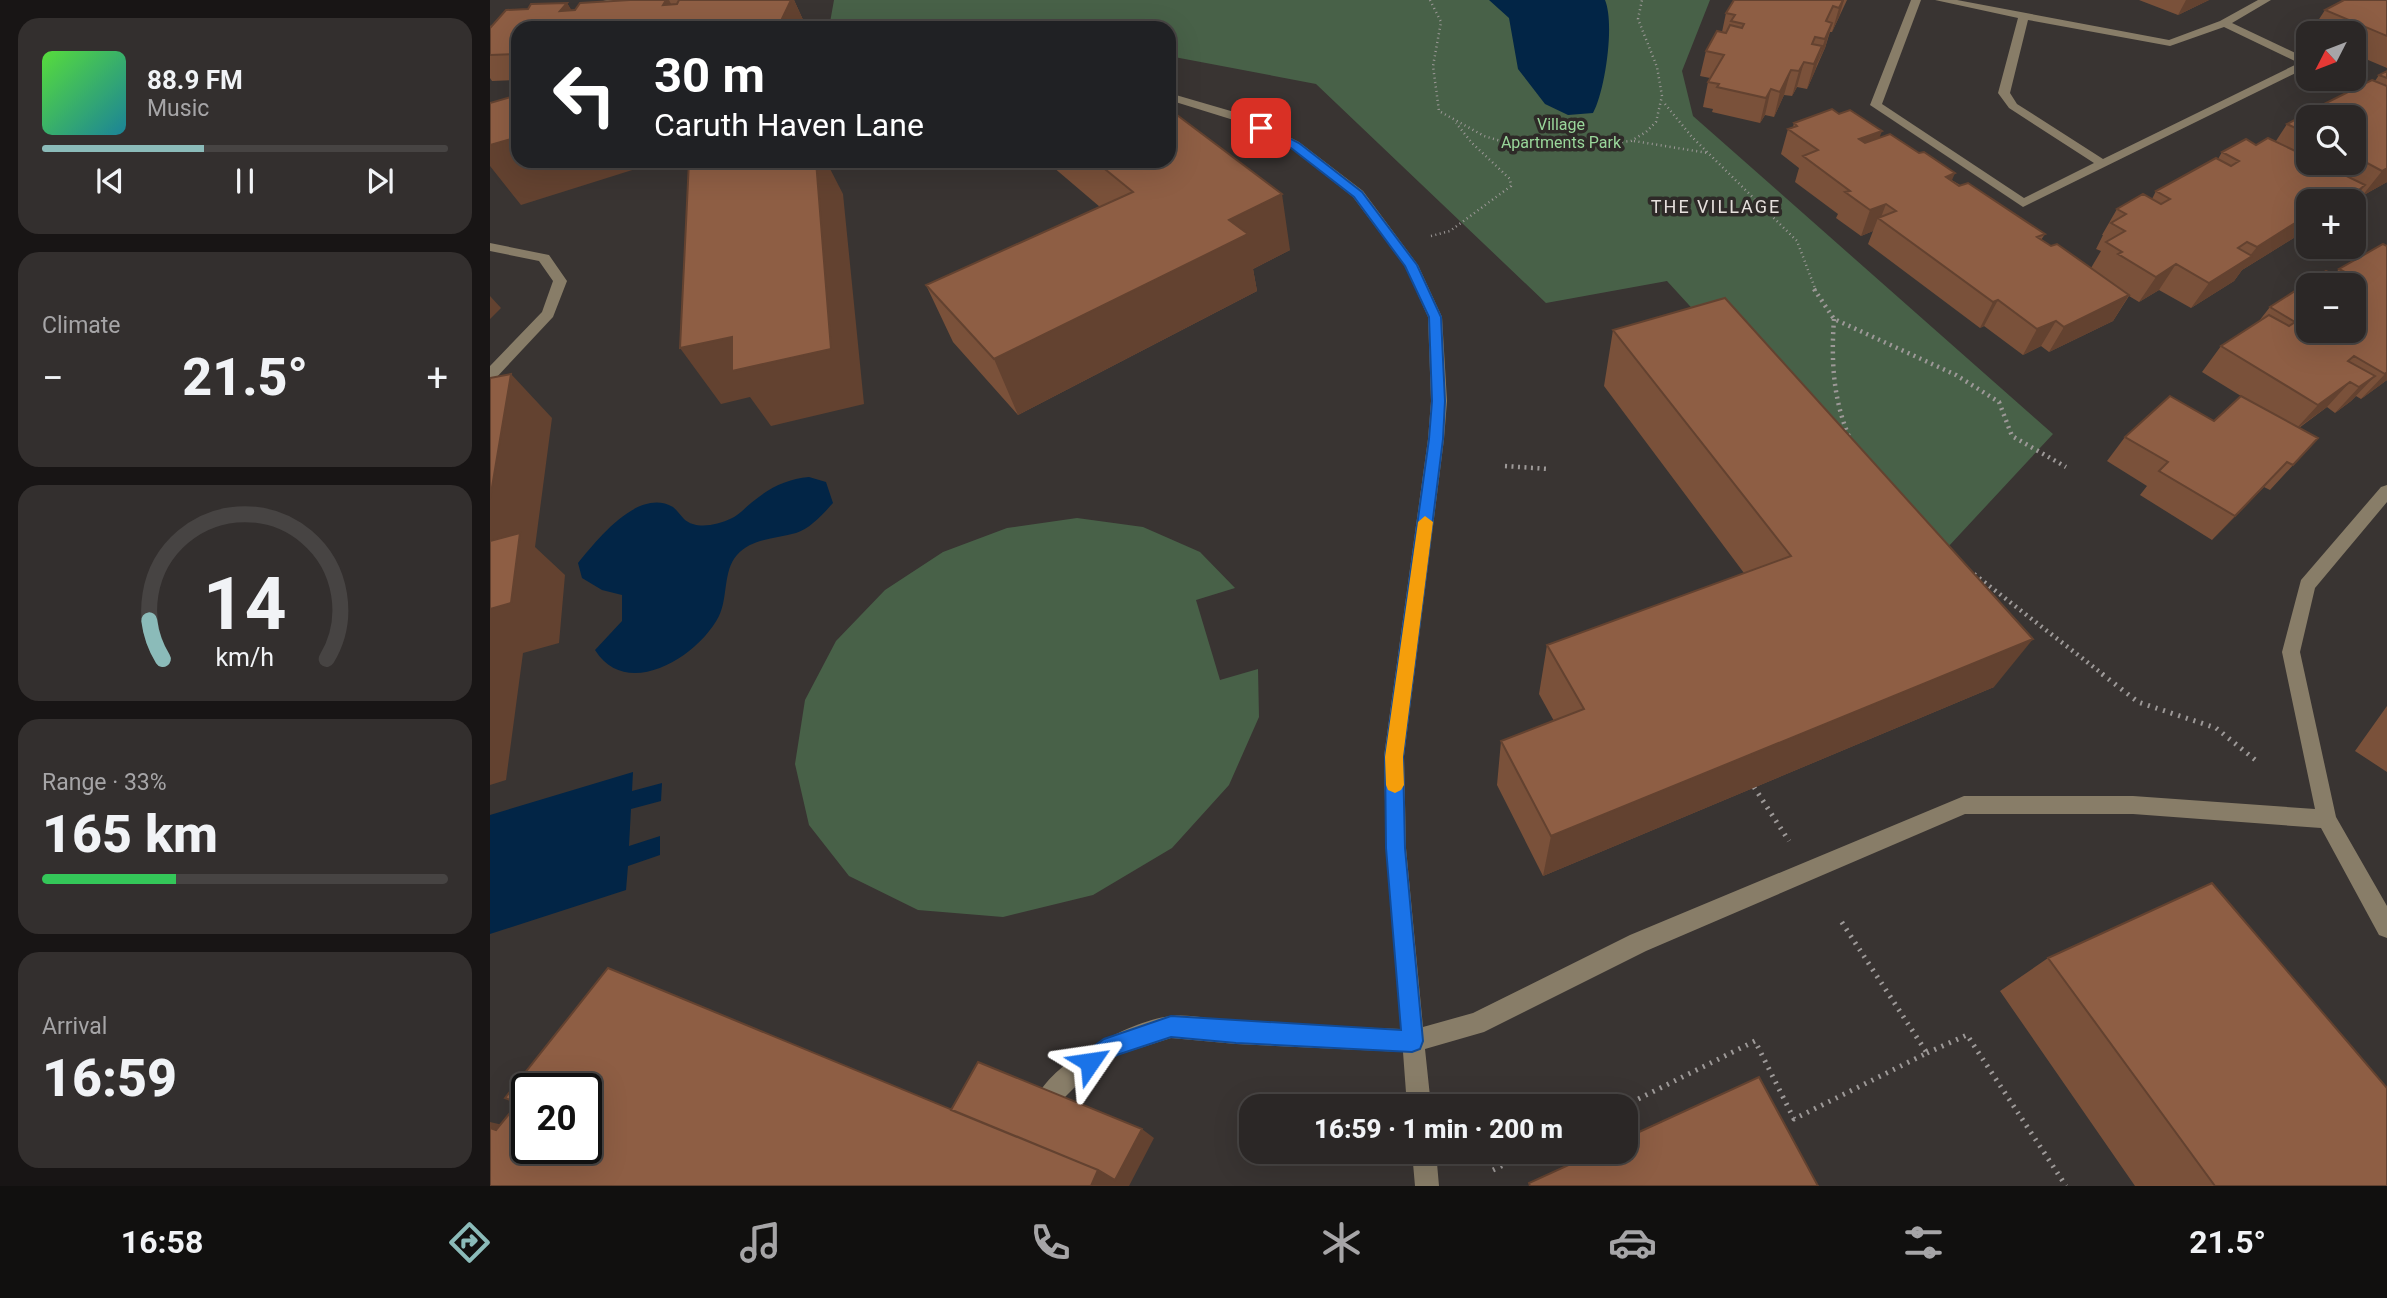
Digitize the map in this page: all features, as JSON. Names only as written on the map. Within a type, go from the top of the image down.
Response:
[{"type":"street","points":[[608,0],[616,0]]},
{"type":"street","points":[[1916,0],[1875,105],[2023,203],[2296,69]]},
{"type":"street","points":[[1940,0],[2170,43],[2224,23],[2266,0]]},
{"type":"street","points":[[2024,16],[2004,93],[2013,106],[2103,164]]},
{"type":"street","points":[[2224,23],[2296,57]]},
{"type":"street","points":[[1176,98],[1244,119],[1295,145],[1358,194],[1411,265],[1435,317],[1438,401],[1436,439],[1394,757],[1396,848],[1418,1094]]},
{"type":"street","points":[[490,247],[544,258],[560,281],[548,314],[490,374]]},
{"type":"street","points":[[2387,491],[2307,585],[2291,652],[2302,713],[2327,819],[2387,928]]},
{"type":"street","points":[[1050,1096],[1069,1077],[1112,1046],[1171,1027],[1236,1033],[1412,1041],[1476,1024],[1638,943],[1964,805],[2133,805],[2327,819]]},
{"type":"street","points":[[1425,1164],[1427,1186]]},
{"type":"path","points":[[1430,0],[1441,22],[1433,48],[1431,75],[1439,111],[1454,120],[1504,142],[1533,149],[1631,141],[1709,153]]},
{"type":"path","points":[[1642,0],[1638,16],[1654,59],[1665,104],[1709,153],[1797,241],[1811,284],[1834,319],[1956,375],[1999,402],[2012,436],[2066,467]]},
{"type":"path","points":[[1631,141],[1643,136],[1657,124],[1665,104]]},
{"type":"path","points":[[1427,238],[1450,231],[1511,186],[1510,179],[1472,143],[1454,120]]},
{"type":"path","points":[[1834,319],[1831,362],[1841,420],[1853,444]]},
{"type":"path","points":[[1504,466],[1549,469]]},
{"type":"path","points":[[1966,567],[2138,702],[2216,728],[2259,763]]},
{"type":"path","points":[[1754,787],[1782,831]]},
{"type":"path","points":[[1840,920],[1927,1054]]},
{"type":"path","points":[[1638,1099],[1755,1041],[1794,1119],[1967,1035],[2066,1186]]},
{"type":"path","points":[[1493,1170],[1506,1164]]},
{"type":"green space","name":"Village Apartments Park","points":[[834,0],[1710,0],[1682,71],[1693,116],[2053,434],[1948,547],[1895,530],[1667,281],[1546,303],[1316,84],[1176,57],[1176,21],[830,21]]},
{"type":"green space","points":[[1077,518],[1143,527],[1200,552],[1235,588],[1196,600],[1220,680],[1258,669],[1259,717],[1229,785],[1172,848],[1093,895],[1003,917],[918,910],[849,876],[809,825],[795,764],[805,700],[836,641],[885,590],[943,552],[1007,528]]},
{"type":"water","points":[[1489,0],[1605,0],[1609,40],[1601,89],[1593,113],[1568,115],[1545,104],[1518,69],[1509,18]]},
{"type":"water","points":[[809,477],[826,482],[833,503],[801,531],[757,542],[737,555],[730,568],[719,616],[695,646],[661,668],[643,672],[625,672],[609,665],[595,650],[622,621],[622,595],[602,590],[582,578],[578,563],[620,519],[646,504],[660,503],[673,507],[689,522],[713,525],[736,516],[778,485]]},
{"type":"water","points":[[633,772],[632,791],[662,783],[661,801],[631,809],[629,846],[660,836],[660,855],[628,866],[626,890],[490,934],[490,815]]},
{"type":"building","points":[[666,0],[663,5],[677,4],[679,0],[791,0],[781,21],[511,21],[511,54],[490,55],[490,28],[506,10],[528,9],[531,4],[567,3],[560,11],[575,10],[580,3]]},
{"type":"building","points":[[1734,0],[1843,0],[1839,8],[1833,6],[1826,21],[1832,23],[1825,39],[1815,37],[1812,44],[1822,46],[1814,64],[1804,62],[1799,71],[1791,70],[1780,92],[1771,89],[1766,98],[1717,87],[1719,84],[1708,82],[1724,55],[1706,51],[1717,31],[1726,33],[1730,25],[1742,28],[1744,24],[1731,21],[1735,15],[1726,13]]},
{"type":"building","points":[[2344,0],[2387,0],[2387,36],[2366,27],[2366,21],[2351,21],[2325,10]]},
{"type":"building","points":[[2372,80],[2387,86],[2387,168],[2382,171],[2366,162],[2366,105],[2322,105],[2350,91],[2366,91],[2366,83]]},
{"type":"building","points":[[511,97],[511,139],[490,145],[490,103]]},
{"type":"building","points":[[1832,109],[1839,114],[1850,110],[1882,131],[1859,139],[1865,143],[1890,134],[1919,153],[1924,152],[1955,173],[1946,177],[1959,186],[1968,183],[2045,234],[2037,237],[2051,246],[2057,244],[2129,295],[2064,327],[2056,321],[2037,329],[1998,300],[1993,302],[1878,218],[1896,211],[1886,204],[1870,210],[1845,192],[1850,191],[1803,156],[1818,150],[1788,129],[1797,126],[1794,123]]},
{"type":"building","points":[[1176,114],[1282,194],[1229,220],[1248,234],[994,359],[926,285],[1133,192],[1104,168],[1176,168]]},
{"type":"building","points":[[2296,119],[2296,128],[2287,124]]},
{"type":"building","points":[[2268,138],[2296,151],[2296,175],[2345,175],[2365,185],[2360,189],[2296,189],[2296,223],[2257,247],[2247,242],[2238,248],[2252,256],[2209,283],[2176,264],[2156,277],[2118,254],[2122,252],[2106,242],[2125,231],[2111,223],[2126,214],[2117,209],[2143,194],[2161,204],[2170,199],[2156,191],[2216,158],[2231,166],[2239,161],[2222,152],[2246,139],[2256,145]]},
{"type":"building","points":[[689,168],[817,168],[831,349],[732,371],[732,337],[680,348]]},
{"type":"building","points":[[2383,244],[2387,246],[2385,374],[2354,356],[2348,361],[2375,376],[2359,387],[2350,382],[2318,405],[2221,346],[2269,315],[2289,326],[2295,322],[2270,307],[2296,290],[2296,343],[2366,343],[2366,273],[2347,273],[2339,269],[2357,259],[2366,259],[2366,254]]},
{"type":"building","points":[[1725,298],[2033,639],[1551,836],[1501,741],[1584,709],[1547,645],[1791,556],[1613,330]]},
{"type":"building","points":[[511,374],[490,499],[490,378]]},
{"type":"building","points":[[2170,396],[2214,421],[2241,396],[2318,438],[2293,465],[2287,462],[2235,516],[2159,471],[2168,462],[2125,437]]},
{"type":"building","points":[[520,533],[511,603],[490,609],[490,541]]},
{"type":"building","points":[[2212,883],[2387,1088],[2387,1186],[2215,1186],[2048,958]]},
{"type":"building","points":[[608,968],[1098,1170],[1091,1186],[490,1186],[490,1128],[496,1130],[511,1112],[511,1164],[602,1164],[602,1073],[525,1073]]},
{"type":"building","points":[[978,1062],[1142,1129],[1115,1180],[1098,1170],[951,1110]]},
{"type":"building","points":[[1759,1077],[1818,1186],[1530,1186],[1529,1183],[1571,1164],[1638,1164],[1638,1132]]},
{"type":"slow traffic","points":[[1395,785],[1394,757],[1425,522]]},
{"type":"district","name":"THE VILLAGE","points":[[1716,206]]},
{"type":"route","points":[[1090,1062],[1112,1046],[1171,1027],[1236,1033],[1412,1041],[1396,848],[1394,757],[1436,439],[1438,401],[1435,317],[1411,265],[1358,194],[1295,145],[1261,128]]}]
